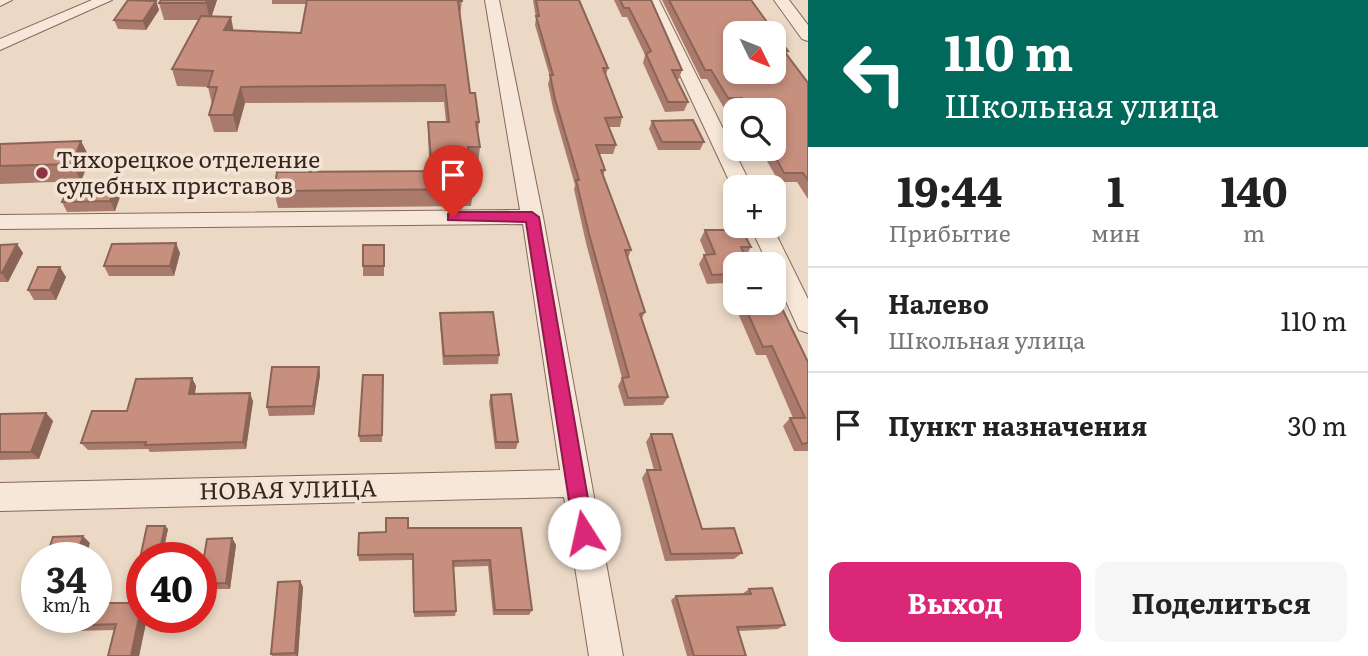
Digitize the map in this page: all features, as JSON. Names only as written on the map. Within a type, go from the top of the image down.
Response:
[{"type":"street","points":[[0,46],[105,0]]},
{"type":"street","points":[[492,0],[532,217],[606,656]]},
{"type":"street","points":[[652,0],[736,175]]},
{"type":"street","points":[[781,0],[808,36]]},
{"type":"street","points":[[0,222],[532,217]]},
{"type":"street","points":[[767,238],[808,323]]},
{"type":"street","name":"НОВАЯ УЛИЦА","points":[[0,497],[575,483]]},
{"type":"building","points":[[128,0],[156,1],[143,21],[114,20]]},
{"type":"building","points":[[161,0],[207,0],[206,3],[159,3]]},
{"type":"building","points":[[307,0],[462,0],[458,1],[470,93],[475,93],[479,122],[476,122],[480,147],[468,147],[473,189],[274,191],[277,172],[432,171],[428,122],[449,122],[445,85],[241,87],[233,115],[209,115],[217,87],[208,87],[213,71],[172,69],[201,16],[231,17],[224,30],[301,33]]},
{"type":"building","points":[[536,0],[579,0],[608,68],[603,68],[622,117],[605,118],[616,145],[596,145],[605,170],[601,170],[631,250],[625,250],[645,312],[640,314],[668,397],[628,398],[622,378],[629,377],[589,234],[576,180],[579,180],[555,99],[550,75],[553,75],[536,16],[539,16]]},
{"type":"building","points":[[620,0],[651,0],[682,70],[672,70],[688,102],[668,102],[646,54],[651,51],[629,8],[624,8]]},
{"type":"building","points":[[669,0],[751,0],[766,21],[723,21],[723,84],[786,84],[786,54],[808,83],[808,180],[803,173],[784,173],[778,161],[786,161],[786,98],[728,98],[711,70],[705,70]]},
{"type":"building","points":[[693,120],[704,142],[662,142],[652,121]]},
{"type":"building","points":[[81,141],[72,164],[0,166],[0,144]]},
{"type":"building","points":[[116,184],[110,201],[62,202],[69,185]]},
{"type":"building","points":[[705,230],[723,230],[723,238],[746,238],[751,247],[741,247],[743,252],[723,252],[723,274],[712,275],[704,255],[715,254]]},
{"type":"building","points":[[176,243],[170,266],[104,266],[112,244]]},
{"type":"building","points":[[17,244],[2,273],[0,273],[0,245]]},
{"type":"building","points":[[363,245],[384,245],[384,266],[363,266]]},
{"type":"building","points":[[38,267],[60,267],[50,290],[28,290]]},
{"type":"building","points":[[493,312],[499,355],[444,356],[440,313]]},
{"type":"building","points":[[748,315],[785,315],[808,362],[808,443],[802,444],[790,418],[805,418],[772,346],[763,347]]},
{"type":"building","points":[[272,367],[319,367],[313,406],[267,407]]},
{"type":"building","points":[[363,375],[383,375],[382,435],[359,436]]},
{"type":"building","points":[[192,378],[189,394],[250,393],[243,442],[145,445],[146,442],[81,443],[92,411],[127,411],[136,379]]},
{"type":"building","points":[[511,394],[518,442],[496,442],[491,395]]},
{"type":"building","points":[[46,413],[31,452],[0,452],[0,414]]},
{"type":"building","points":[[651,434],[672,434],[702,529],[734,528],[742,553],[671,554],[647,470],[661,470]]},
{"type":"building","points":[[386,518],[408,518],[408,528],[521,528],[532,610],[495,610],[490,560],[453,561],[456,611],[414,612],[413,554],[358,555],[359,533],[386,532]]},
{"type":"building","points":[[147,526],[165,526],[162,542],[144,542]]},
{"type":"building","points":[[83,536],[81,542],[51,542],[53,537]]},
{"type":"building","points":[[232,538],[226,583],[217,583],[217,542],[206,542],[207,539]]},
{"type":"building","points":[[300,581],[295,653],[271,654],[278,582]]},
{"type":"building","points":[[772,588],[785,625],[737,627],[746,656],[694,656],[676,596],[751,594],[749,589]]},
{"type":"building","points":[[112,603],[126,603],[126,633],[136,633],[131,656],[108,656],[116,624],[112,624]]},
{"type":"place","name":"Тихорецкое отделение судебных приставов","points":[[42,173]]},
{"type":"route","points":[[453,217],[532,217],[584,533]]}]
